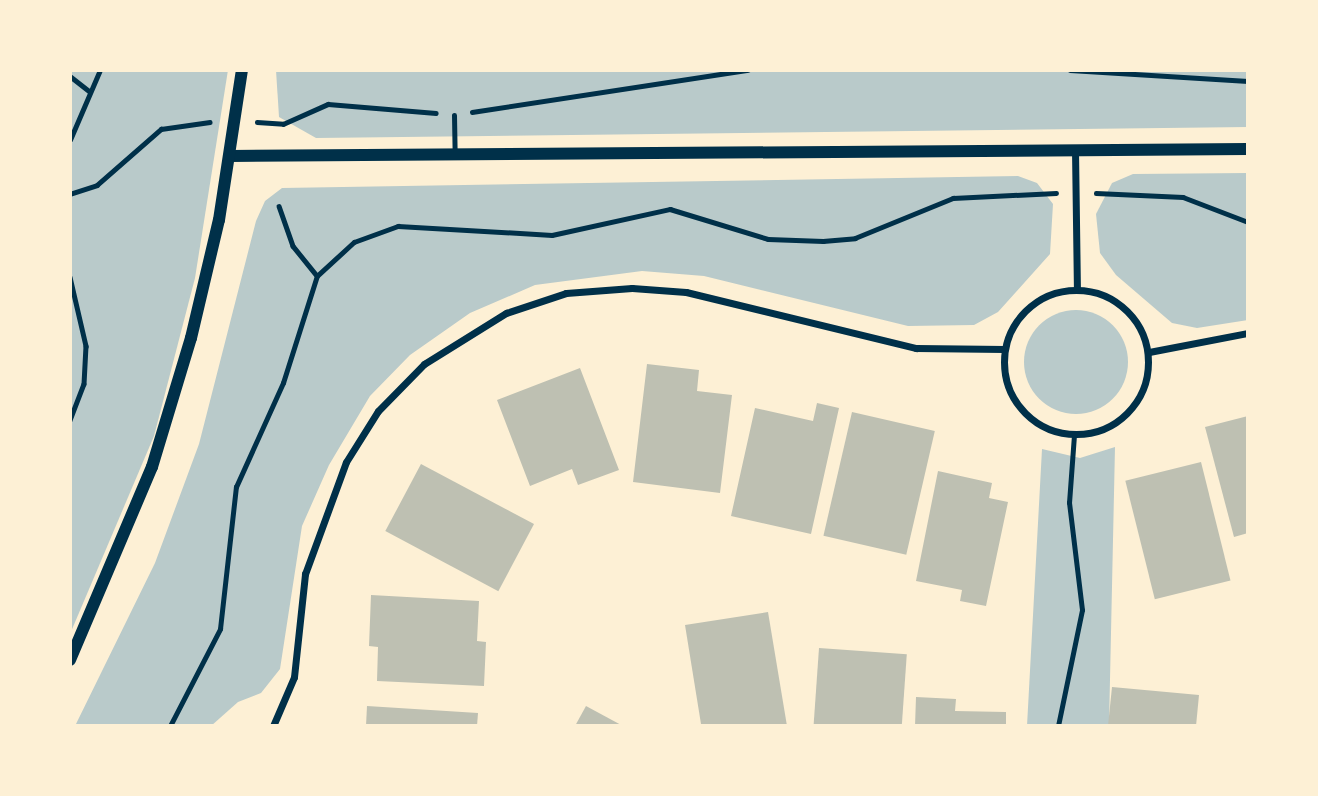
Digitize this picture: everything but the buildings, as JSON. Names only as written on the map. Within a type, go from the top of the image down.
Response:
[{"type":"street","points":[[70,660],[152,467],[191,338],[230,156],[242,70]]},
{"type":"street","points":[[230,156],[1248,149]]},
{"type":"street","points":[[1075,150],[1077,290]]},
{"type":"street","points":[[273,726],[293,677],[305,574],[346,463],[378,411],[424,364],[506,313],[566,293],[632,288],[686,292],[916,348],[1004,349]]},
{"type":"street","points":[[1077,290],[1105,296],[1126,309],[1149,352],[1138,401],[1116,424],[1074,435],[1030,419],[1009,390],[1004,349],[1031,306],[1077,290]]},
{"type":"street","points":[[1149,352],[1248,333]]},
{"type":"lane","points":[[454,115],[455,155]]},
{"type":"path","points":[[70,140],[88,90],[100,70]]},
{"type":"path","points":[[283,124],[328,104],[454,115],[748,70]]},
{"type":"path","points":[[1070,70],[1248,81]]},
{"type":"path","points":[[70,76],[88,90]]},
{"type":"path","points":[[70,194],[97,185],[161,129],[216,121]]},
{"type":"path","points":[[279,206],[293,246],[317,276]]},
{"type":"path","points":[[70,276],[86,346],[84,384],[70,421]]},
{"type":"path","points":[[1058,726],[1082,610],[1069,503],[1074,435]]},
{"type":"shaded area","points":[[70,70],[228,70],[195,278],[154,436],[70,634]]},
{"type":"shaded area","points":[[276,70],[1248,70],[1248,127],[316,138],[279,117]]},
{"type":"shaded area","points":[[1248,173],[1248,320],[1197,328],[1172,323],[1116,275],[1100,253],[1096,214],[1112,183],[1133,174]]},
{"type":"shaded area","points":[[1018,176],[1037,183],[1053,204],[1050,254],[998,312],[974,325],[908,326],[704,276],[642,271],[535,285],[470,313],[410,355],[370,396],[329,465],[302,526],[280,669],[261,693],[238,702],[211,726],[75,726],[155,563],[199,444],[256,221],[265,201],[282,188]]},
{"type":"shaded area","points":[[1076,310],[1096,314],[1113,325],[1124,342],[1128,362],[1124,382],[1113,399],[1096,410],[1076,414],[1056,410],[1039,399],[1028,382],[1024,362],[1028,342],[1039,325],[1056,314]]},
{"type":"shaded area","points":[[1115,447],[1109,726],[1027,726],[1042,449],[1080,458]]}]
